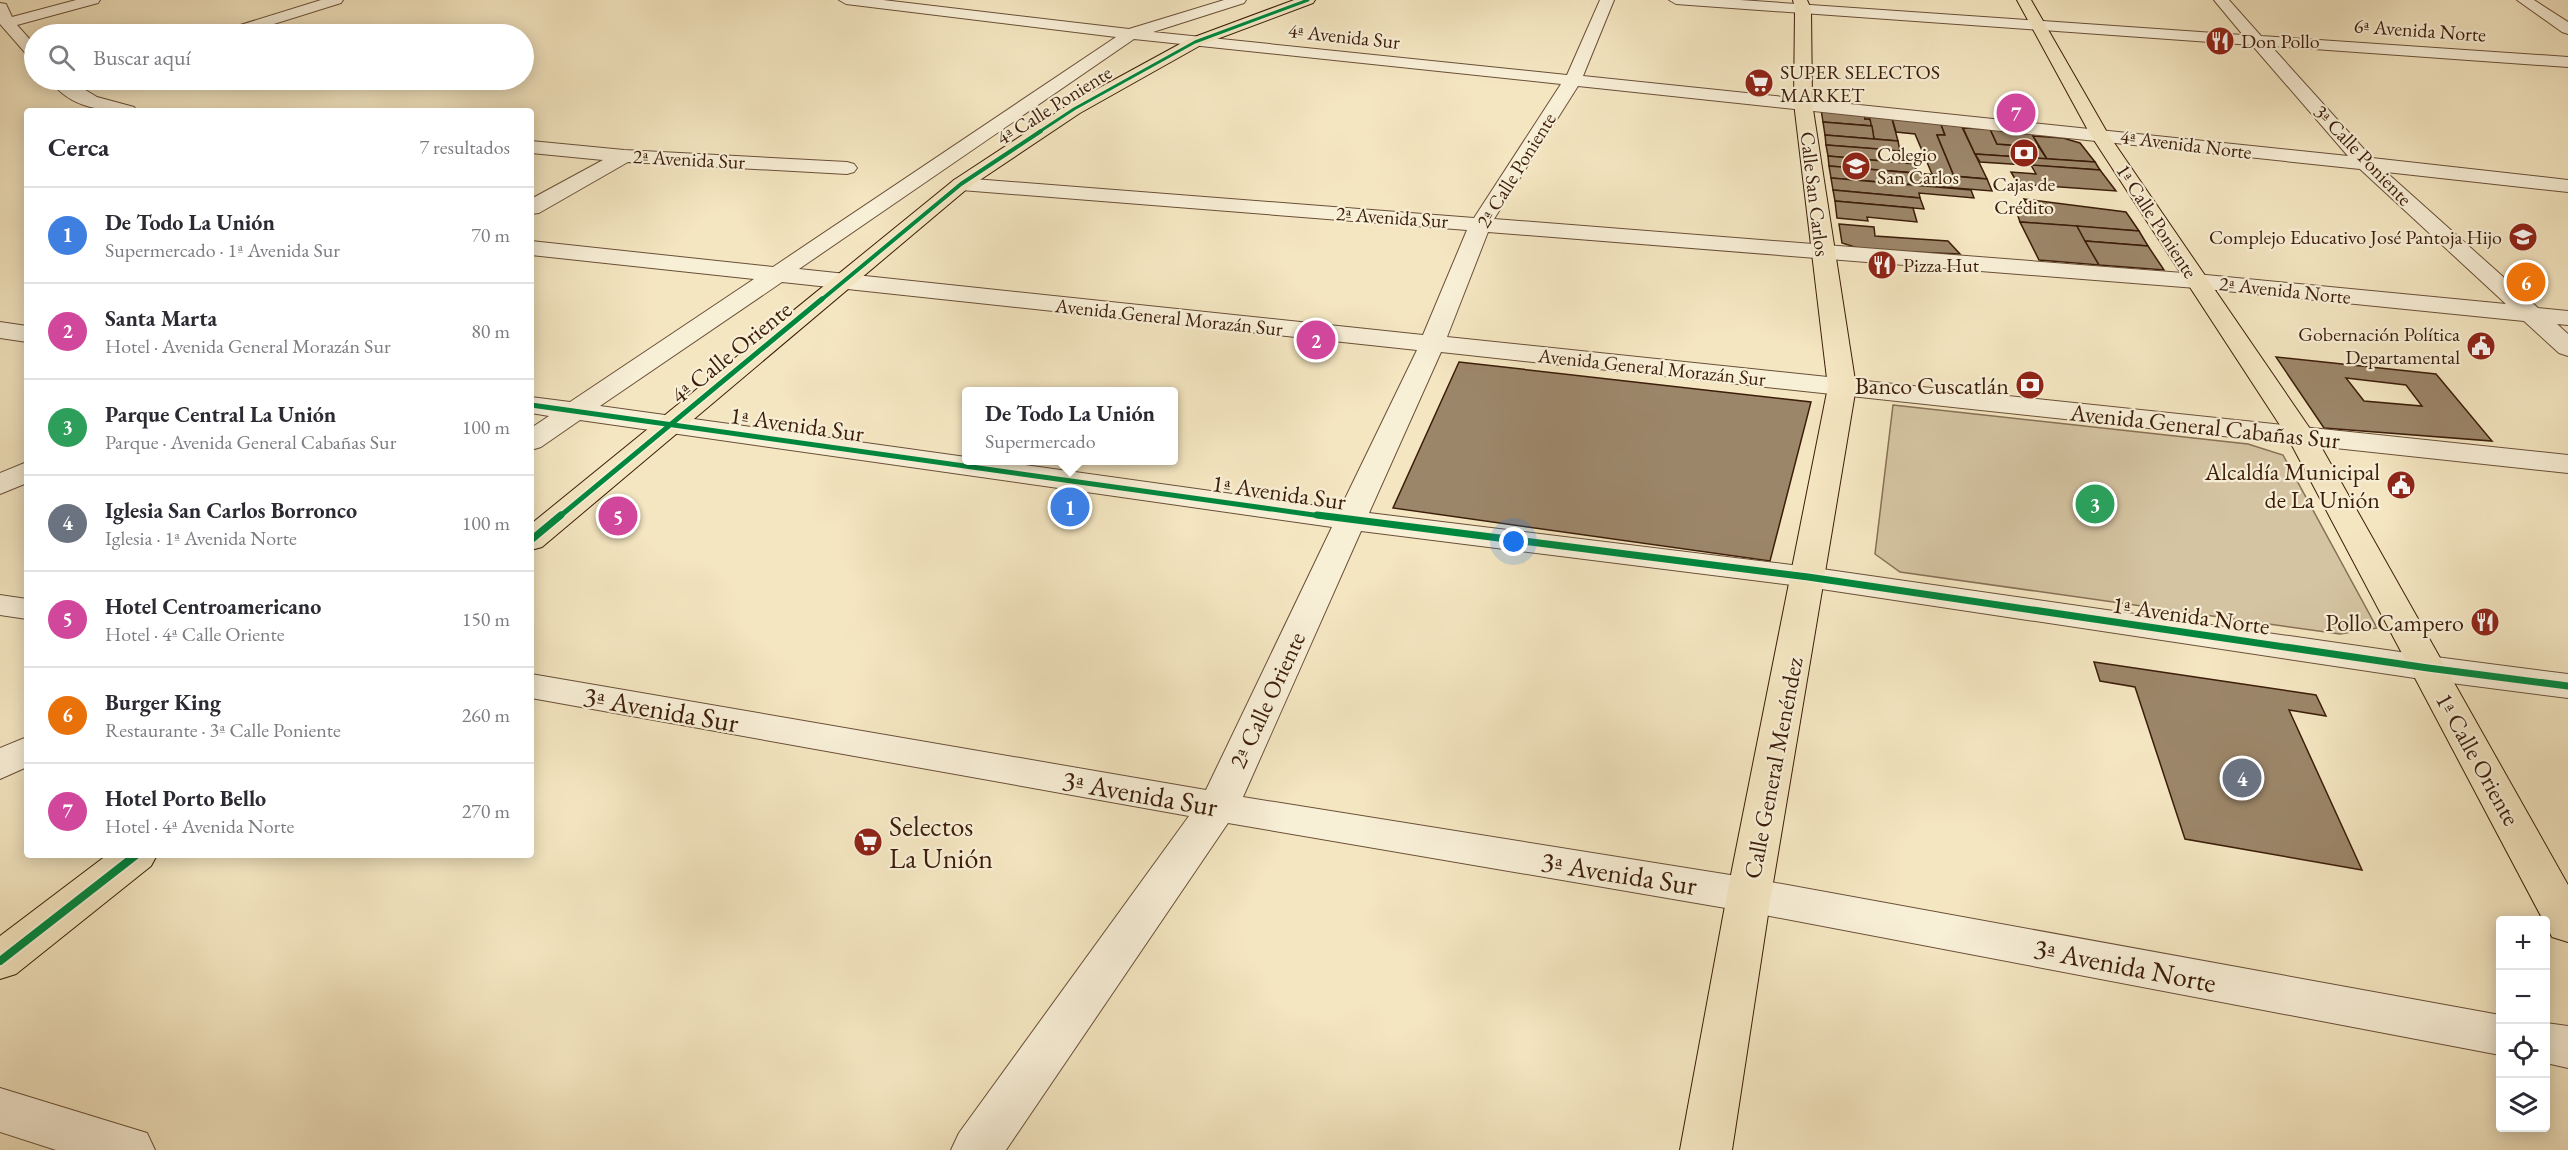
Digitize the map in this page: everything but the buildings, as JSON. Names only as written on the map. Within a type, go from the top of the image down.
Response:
[{"type":"main road","name":"4ª Calle Poniente","points":[[844,283],[961,184],[1074,109],[1195,42],[1308,0]]},
{"type":"main road","name":"1ª Calle Poniente","points":[[2024,0],[2099,134],[2301,436]]},
{"type":"main road","name":"Calle San Carlos","points":[[1802,4],[1803,103],[1842,387]]},
{"type":"main road","name":"4ª Calle Oriente","points":[[534,538],[844,283]]},
{"type":"main road","name":"Calle General Menéndez","points":[[1706,1150],[1749,895],[1842,387]]},
{"type":"main road","name":"1ª Calle Oriente","points":[[2301,436],[2568,925]]},
{"type":"main road","points":[[0,961],[132,858]]},
{"type":"street","points":[[24,40],[3,14],[93,0]]},
{"type":"street","points":[[259,24],[336,0]]},
{"type":"street","name":"4ª Avenida Sur","points":[[846,0],[1195,42],[1803,103]]},
{"type":"street","points":[[534,439],[1131,34],[1239,0]]},
{"type":"street","name":"2ª Calle Poniente","points":[[1432,344],[1481,223],[1573,80],[1607,0]]},
{"type":"street","name":"6ª Avenida Norte","points":[[1676,0],[1802,4],[2038,25],[2568,62]]},
{"type":"street","name":"3ª Calle Poniente","points":[[2221,0],[2367,165],[2568,348]]},
{"type":"street","points":[[2524,0],[2568,29]]},
{"type":"street","points":[[69,90],[86,100],[117,108]]},
{"type":"street","name":"4ª Avenida Norte","points":[[1803,103],[2568,186]]},
{"type":"street","name":"2ª Avenida Sur","points":[[534,147],[624,156],[847,168]]},
{"type":"street","points":[[534,206],[624,156]]},
{"type":"street","name":"2ª Avenida Sur","points":[[961,184],[1822,251]]},
{"type":"street","name":"Avenida General Morazán Sur","points":[[534,248],[1842,387]]},
{"type":"street","name":"2ª Avenida Norte","points":[[1822,251],[2196,281],[2568,318]]},
{"type":"street","points":[[0,330],[24,334]]},
{"type":"street","name":"2ª Calle Oriente","points":[[977,1150],[1218,807],[1432,344]]},
{"type":"street","name":"Avenida General Cabañas Sur","points":[[1842,387],[2568,464]]},
{"type":"street","name":"1ª Avenida Sur","points":[[534,405],[1350,520],[1808,577]]},
{"type":"street","points":[[0,484],[24,472]]},
{"type":"street","name":"1ª Avenida Norte","points":[[1808,577],[2428,668],[2568,686]]},
{"type":"street","points":[[0,605],[24,609]]},
{"type":"street","name":"3ª Avenida Sur","points":[[534,687],[1218,807],[1749,895]]},
{"type":"street","points":[[0,765],[24,752]]},
{"type":"street","name":"3ª Avenida Norte","points":[[1749,895],[2496,1034]]},
{"type":"street","points":[[2550,1044],[2568,1047]]},
{"type":"street","points":[[0,1110],[129,1150]]},
{"type":"shaded area","points":[[1893,405],[2248,444],[2283,455],[2377,628],[2340,634],[1900,572],[1875,554]]},
{"type":"cycle path","points":[[534,538],[961,184],[1074,109],[1195,42],[1308,0]]},
{"type":"cycle path","points":[[534,405],[1350,520],[1808,577],[2428,668],[2568,686]]},
{"type":"cycle path","points":[[0,961],[132,858]]},
{"type":"place","name":"Don Pollo","points":[[2220,41]]},
{"type":"place","name":"SUPER SELECTOS MARKET","points":[[1759,83]]},
{"type":"place","name":"Hotel Porto Bello","points":[[2016,113]]},
{"type":"place","name":"Cajas de Crédito","points":[[2024,153]]},
{"type":"place","name":"Colegio San Carlos","points":[[1856,166]]},
{"type":"place","name":"Complejo Educativo José Pantoja Hijo","points":[[2523,237]]},
{"type":"place","name":"Pizza Hut","points":[[1882,265]]},
{"type":"place","name":"Burger King","points":[[2526,282]]},
{"type":"place","name":"Santa Marta","points":[[1316,340]]},
{"type":"place","name":"Gobernación Política Departamental","points":[[2481,346]]},
{"type":"place","name":"Banco Cuscatlán","points":[[2030,385]]},
{"type":"place","name":"Alcaldía Municipal de La Unión","points":[[2401,485]]},
{"type":"place","name":"Parque Central La Unión","points":[[2095,504]]},
{"type":"place","name":"De Todo La Unión","points":[[1070,507]]},
{"type":"place","name":"Hotel Centroamericano","points":[[618,516]]},
{"type":"place","name":"Pollo Campero","points":[[2485,622]]},
{"type":"place","name":"Iglesia San Carlos Borronco","points":[[2242,778]]},
{"type":"place","name":"Selectos La Unión","points":[[868,842]]}]
